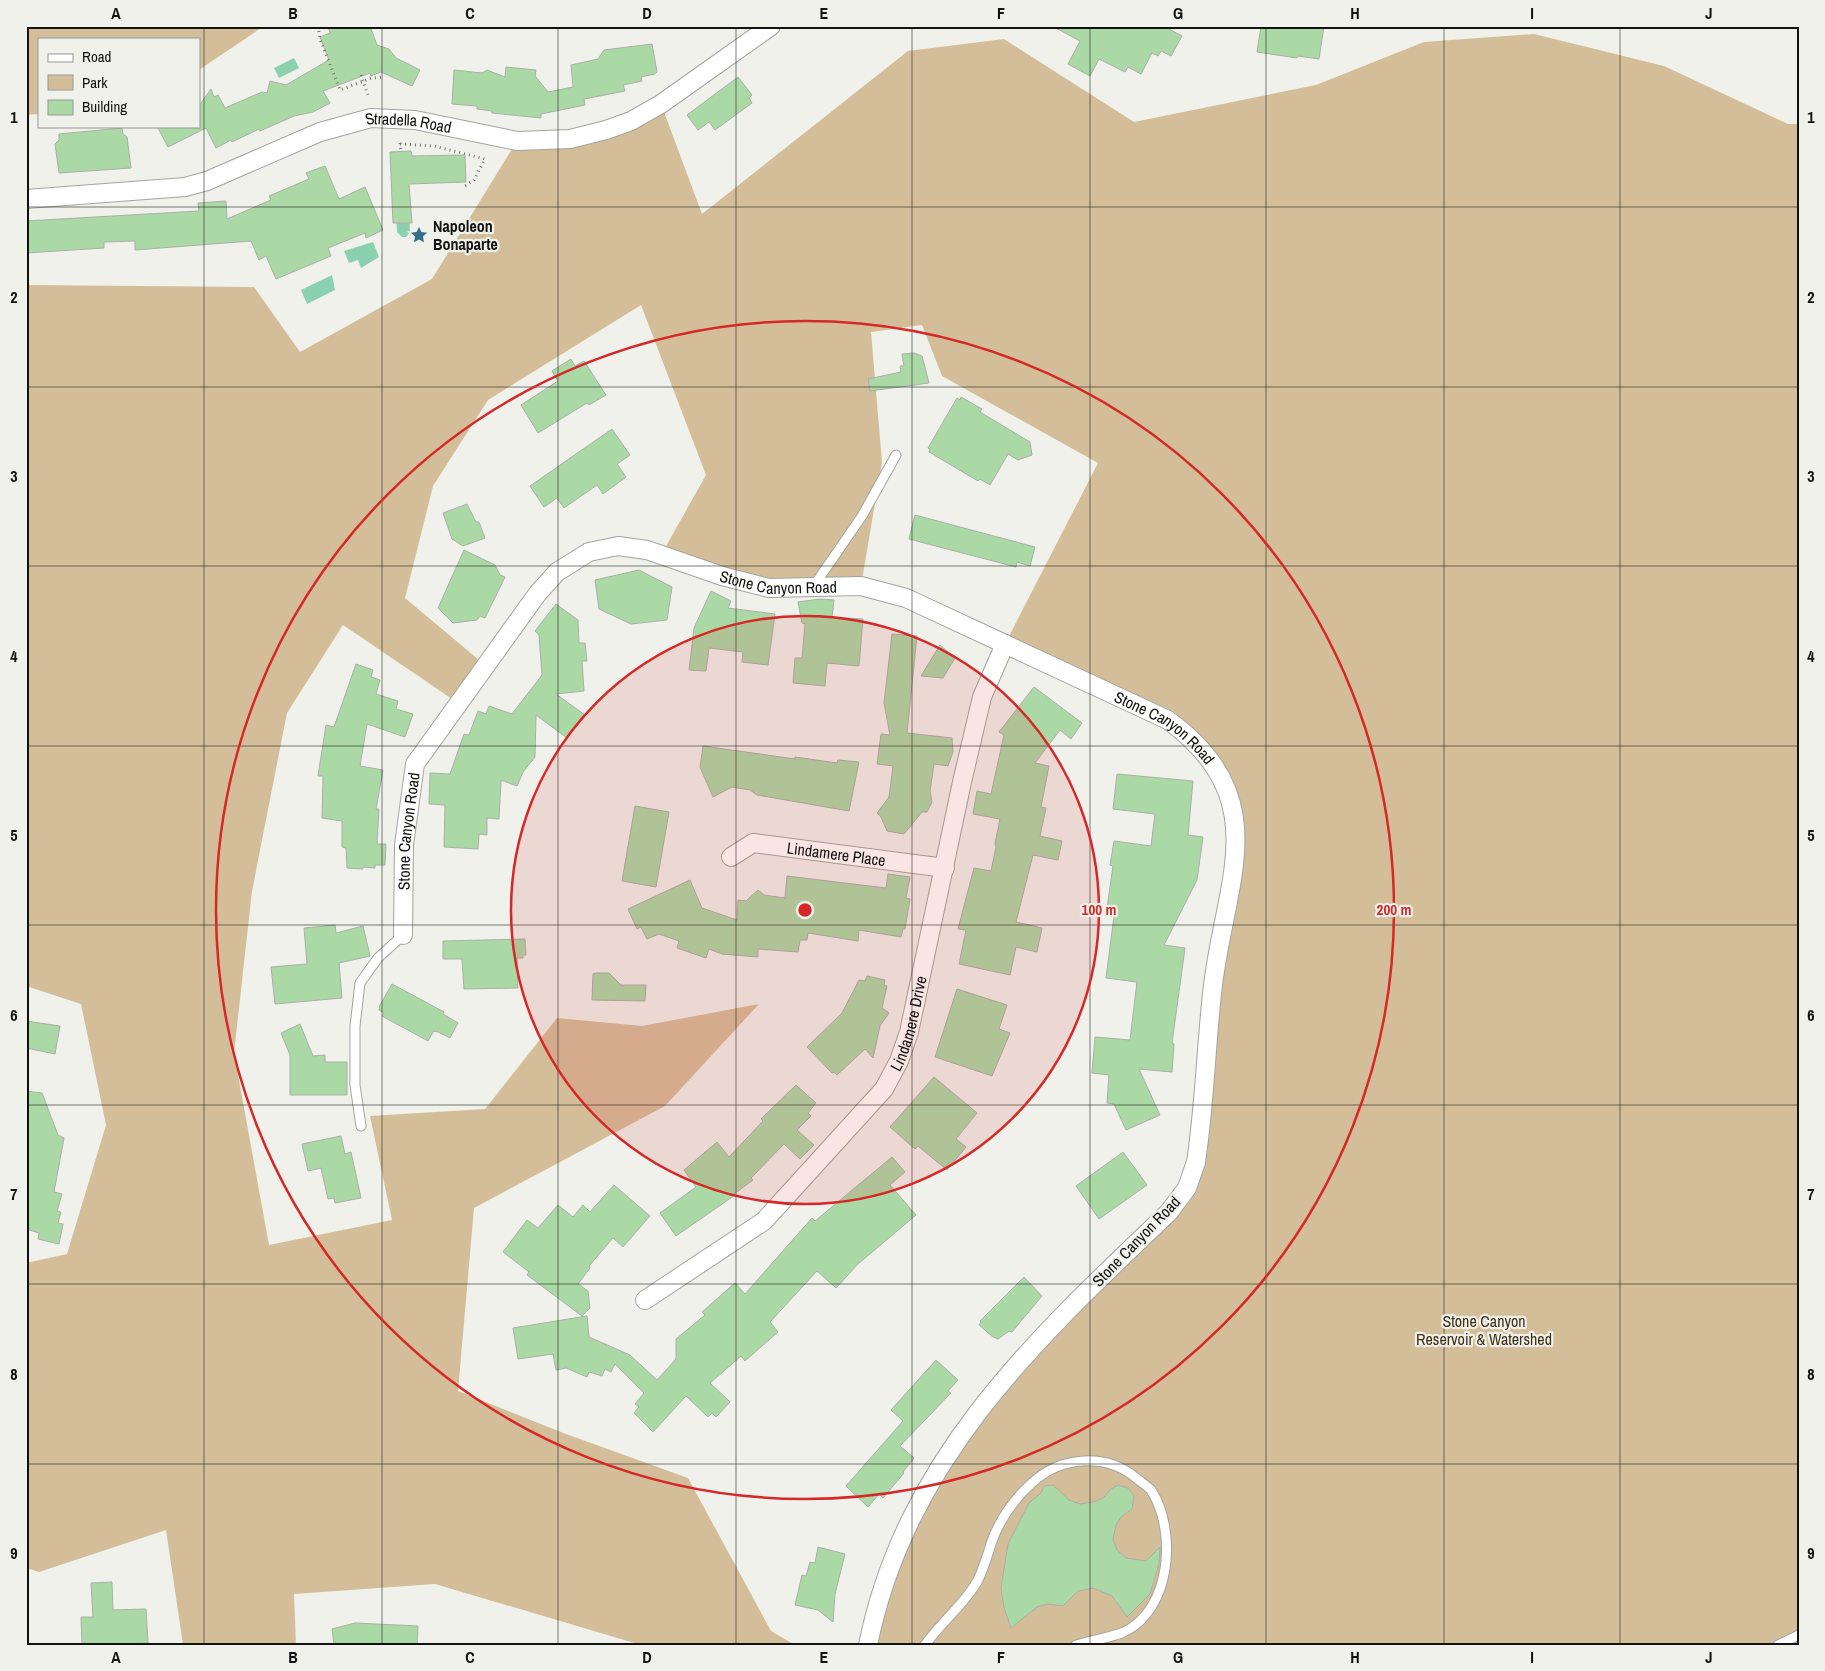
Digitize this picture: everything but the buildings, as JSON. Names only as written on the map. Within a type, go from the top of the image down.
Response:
[{"type":"street","name":"Stradella Road","points":[[26,199],[184,187],[207,181],[328,129],[371,118],[415,120],[517,141],[540,141],[588,135],[606,130],[647,113],[771,26]]},
{"type":"street","name":"Stone Canyon Road","points":[[403,935],[404,845],[415,764],[538,593],[557,572],[589,552],[618,546],[647,550],[722,576],[769,588],[861,586],[906,598],[1168,720],[1191,737],[1212,761],[1229,794],[1237,824],[1236,862],[1213,984],[1202,1125],[1196,1162],[1187,1188],[1168,1212],[1017,1363],[941,1462],[906,1525],[873,1617],[868,1645]]},
{"type":"street","name":"Lindamere Drive","points":[[645,1300],[764,1221],[884,1089],[899,1061],[909,1032],[982,697],[1005,644]]},
{"type":"street","name":"Lindamere Place","points":[[731,857],[753,843],[945,868]]},
{"type":"lane","points":[[813,587],[862,516],[896,455]]},
{"type":"lane","points":[[362,1126],[355,1085],[355,1026],[360,983],[378,958],[403,935]]},
{"type":"lane","points":[[925,1645],[978,1580],[1003,1516],[1033,1481],[1060,1465],[1079,1460],[1103,1461],[1126,1469],[1150,1490],[1162,1516],[1168,1550],[1165,1574],[1154,1601],[1142,1618],[1124,1632],[1076,1645]]},
{"type":"lane","points":[[1778,1645],[1799,1635]]},
{"type":"path","points":[[318,26],[320,39],[340,90],[383,77]]},
{"type":"path","points":[[361,75],[369,98]]},
{"type":"path","points":[[400,137],[401,151]]},
{"type":"path","points":[[400,144],[434,146],[485,159],[474,180],[466,186]]},
{"type":"green space","points":[[26,26],[264,26],[200,69],[200,38],[38,38],[38,114],[26,115]]},
{"type":"green space","name":"Stone Canyon Reservoir & Watershed","points":[[1534,34],[1664,66],[1788,124],[1799,124],[1799,1645],[868,1645],[941,1462],[1187,1188],[1237,824],[1191,737],[1005,644],[1098,463],[942,376],[922,325],[871,332],[882,462],[861,586],[769,588],[661,555],[706,475],[641,305],[488,400],[433,486],[405,598],[485,665],[458,703],[343,625],[287,713],[252,891],[234,1053],[269,1245],[392,1220],[370,1116],[485,1109],[557,1018],[642,1026],[759,1004],[665,1106],[474,1208],[458,1391],[566,1434],[688,1478],[771,1631],[795,1645],[641,1645],[435,1584],[294,1594],[296,1645],[183,1645],[166,1530],[39,1572],[26,1568],[26,1263],[67,1254],[106,1125],[81,1004],[26,986],[26,285],[254,287],[300,352],[432,279],[517,141],[540,141],[661,104],[702,214],[908,51],[1004,39],[1134,122],[1316,85],[1424,42]]},
{"type":"shaded area","points":[[294,58],[299,68],[279,78],[274,68]]},
{"type":"shaded area","points":[[396,210],[409,210],[410,232],[406,237],[402,237],[397,232]]},
{"type":"shaded area","points":[[373,242],[379,257],[361,268],[358,260],[349,263],[344,251]]},
{"type":"shaded area","points":[[332,275],[335,290],[307,304],[301,290]]},
{"type":"place","name":"Napoleon Bonaparte","points":[[419,235]]}]
